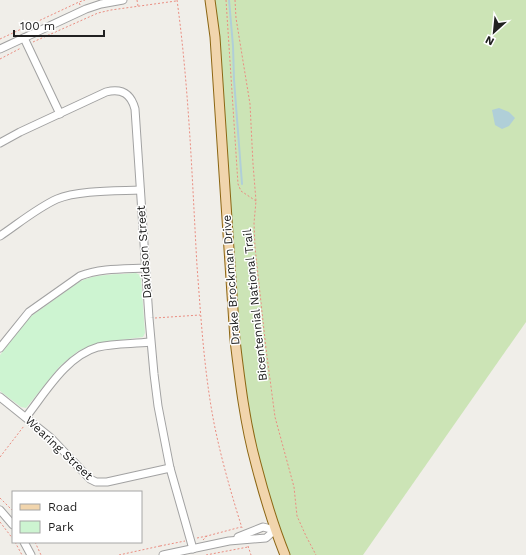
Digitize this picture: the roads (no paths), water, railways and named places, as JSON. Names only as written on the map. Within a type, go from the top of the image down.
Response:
[{"type":"main road","name":"Drake Brockman Drive","points":[[210,0],[216,52],[235,340],[242,391],[255,464],[284,555]]},
{"type":"street","points":[[0,49],[86,9],[101,4],[123,0]]},
{"type":"street","points":[[24,38],[60,114]]},
{"type":"street","name":"Davidson Street","points":[[0,143],[106,92],[113,90],[120,91],[129,96],[133,102],[135,109],[150,342],[158,406],[170,468],[193,549]]},
{"type":"street","points":[[0,236],[45,205],[63,197],[76,194],[140,190]]},
{"type":"street","points":[[0,348],[29,312],[80,276],[97,271],[145,268]]},
{"type":"street","points":[[27,419],[61,372],[70,362],[81,355],[98,348],[150,342]]},
{"type":"street","name":"Wearing Street","points":[[0,397],[59,446],[90,479],[96,482],[107,482],[170,468]]},
{"type":"street","points":[[0,510],[12,524]]},
{"type":"street","points":[[162,553],[193,549],[229,541],[266,538],[275,530]]},
{"type":"street","points":[[25,543],[31,555]]},
{"type":"water","points":[[499,108],[509,112],[515,118],[509,126],[502,129],[495,125],[492,110]]},
{"type":"waterway","points":[[229,0],[242,184]]}]
